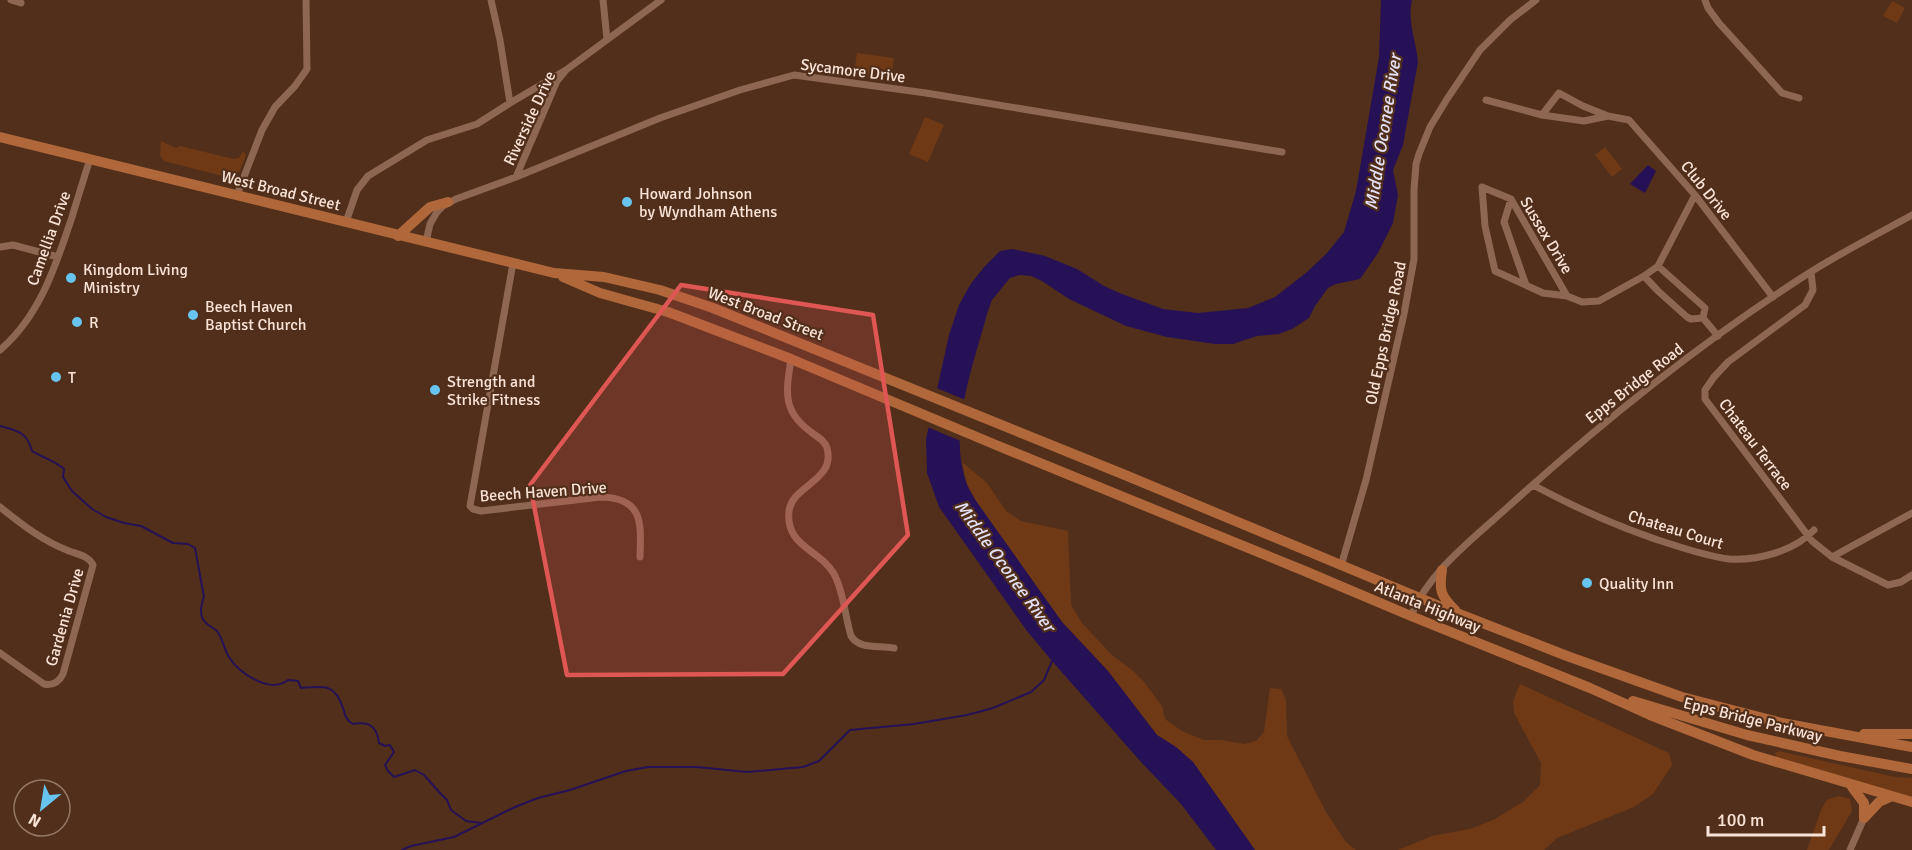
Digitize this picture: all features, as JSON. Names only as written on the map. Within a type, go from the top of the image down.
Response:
[{"type":"main road","name":"West Broad Street","points":[[0,137],[554,273],[604,277],[660,290],[729,315],[959,408]]},
{"type":"main road","points":[[398,236],[430,207],[448,202]]},
{"type":"main road","name":"West Broad Street","points":[[554,273],[600,293],[668,312],[791,359],[938,421]]},
{"type":"main road","points":[[723,333],[729,315]]},
{"type":"main road","name":"Atlanta Highway","points":[[959,408],[1418,598],[1559,653],[1682,697],[1782,723],[1912,747]]},
{"type":"main road","name":"Atlanta Highway","points":[[938,421],[1590,688],[1650,715],[1753,755],[1912,802]]},
{"type":"main road","points":[[1442,570],[1440,583],[1442,596],[1459,614]]},
{"type":"main road","name":"Epps Bridge Parkway","points":[[1590,688],[1720,728],[1840,756],[1912,769]]},
{"type":"main road","points":[[1852,735],[1878,732],[1912,734]]},
{"type":"main road","points":[[1850,785],[1862,798],[1865,808],[1864,818]]},
{"type":"main road","points":[[1864,818],[1879,802],[1890,797]]},
{"type":"street","points":[[11,0],[21,3]]},
{"type":"street","points":[[237,195],[262,130],[275,107],[307,69],[306,0]]},
{"type":"street","points":[[491,0],[510,103]]},
{"type":"street","points":[[603,0],[607,39]]},
{"type":"street","name":"Riverside Drive","points":[[346,222],[357,190],[368,176],[427,140],[477,124],[566,70],[661,0]]},
{"type":"street","name":"Old Epps Bridge Road","points":[[1341,566],[1366,480],[1412,270],[1414,190],[1419,154],[1430,127],[1480,50],[1510,20],[1536,0]]},
{"type":"street","points":[[1705,0],[1719,23],[1782,93],[1799,98]]},
{"type":"street","name":"Riverside Drive","points":[[516,177],[557,81],[566,70]]},
{"type":"street","name":"Sycamore Drive","points":[[448,202],[516,177],[660,118],[740,90],[794,75],[926,93],[1282,152]]},
{"type":"street","name":"Club Drive","points":[[1542,115],[1559,93],[1608,116],[1629,120],[1695,195],[1773,297]]},
{"type":"street","name":"Club Drive","points":[[1486,100],[1542,115],[1584,121],[1608,116]]},
{"type":"street","name":"Camellia Drive","points":[[0,350],[36,307],[58,257],[90,159]]},
{"type":"street","name":"Sussex Drive","points":[[1567,296],[1511,198],[1482,187],[1485,226],[1495,271],[1543,293],[1567,296],[1582,302],[1599,301],[1658,266]]},
{"type":"street","points":[[1695,195],[1658,266],[1706,308],[1703,318]]},
{"type":"street","points":[[1511,198],[1504,222],[1526,285]]},
{"type":"street","points":[[426,242],[433,219],[442,206],[448,202]]},
{"type":"street","name":"Epps Bridge Road","points":[[1411,616],[1418,598],[1430,581],[1533,485],[1633,399],[1773,297],[1811,272],[1912,214]]},
{"type":"street","points":[[0,247],[13,245],[58,257]]},
{"type":"street","name":"Beech Haven Drive","points":[[513,263],[470,506],[476,511],[482,511],[602,497],[617,499],[632,506],[639,518],[640,557]]},
{"type":"street","name":"Chateau Terrace","points":[[1811,272],[1814,290],[1805,305],[1728,362],[1705,390],[1705,399],[1832,557],[1888,585],[1901,582],[1912,575]]},
{"type":"street","points":[[1644,276],[1691,320],[1703,318]]},
{"type":"street","points":[[1703,318],[1718,336]]},
{"type":"street","points":[[791,359],[787,388],[789,406],[801,424],[824,442],[828,454],[822,474],[795,497],[790,505],[791,530],[801,544],[820,558],[835,576],[851,636],[855,642],[862,646],[894,648]]},
{"type":"street","name":"Chateau Court","points":[[1533,485],[1639,534],[1703,554],[1729,558],[1785,551],[1811,533]]},
{"type":"street","name":"Gardenia Drive","points":[[0,507],[39,536],[88,558],[93,564],[63,674],[58,681],[51,685],[44,684],[0,653]]},
{"type":"street","points":[[1832,557],[1912,513]]},
{"type":"street","points":[[1850,850],[1864,818]]},
{"type":"highlighted area","points":[[681,285],[873,315],[908,535],[783,674],[567,675],[530,485]]},
{"type":"shaded area","points":[[1892,1],[1905,8],[1897,23],[1883,16]]},
{"type":"shaded area","points":[[857,53],[894,58],[891,79],[854,73]]},
{"type":"shaded area","points":[[925,117],[944,125],[928,162],[909,154]]},
{"type":"shaded area","points":[[161,141],[176,148],[180,146],[234,159],[239,158],[243,151],[246,155],[238,173],[230,178],[164,161],[160,155]]},
{"type":"shaded area","points":[[1605,147],[1622,169],[1612,177],[1595,155]]},
{"type":"shaded area","points":[[962,462],[987,483],[1006,511],[1021,521],[1068,531],[1071,605],[1082,623],[1112,655],[1144,682],[1162,706],[1165,719],[1182,731],[1204,740],[1245,744],[1256,741],[1264,732],[1270,688],[1281,689],[1286,700],[1287,736],[1326,812],[1346,842],[1356,850],[1255,850],[1193,762],[1176,747],[1157,735],[1108,671],[1062,622],[976,501],[967,484]]},
{"type":"shaded area","points":[[1520,684],[1669,753],[1672,765],[1653,794],[1634,807],[1557,838],[1544,850],[1398,850],[1432,836],[1470,829],[1493,820],[1523,802],[1540,785],[1541,763],[1514,713],[1513,701]]},
{"type":"shaded area","points":[[1779,751],[1895,777],[1912,778],[1912,797],[1776,757],[1775,753]]},
{"type":"shaded area","points":[[1838,796],[1850,799],[1852,811],[1829,850],[1807,850],[1821,810],[1827,800]]},
{"type":"water","name":"Middle Oconee River","points":[[1381,0],[1412,0],[1411,23],[1418,62],[1403,145],[1393,170],[1398,195],[1393,223],[1378,253],[1360,279],[1328,288],[1309,318],[1292,329],[1279,334],[1257,336],[1233,344],[1215,344],[1167,337],[1126,326],[1069,299],[1042,281],[1031,276],[1020,275],[1010,278],[992,300],[965,394],[960,456],[965,479],[976,501],[1062,622],[1108,671],[1157,735],[1176,747],[1193,762],[1255,850],[1216,850],[1181,804],[1141,762],[1027,631],[939,507],[927,473],[926,439],[949,335],[959,305],[970,285],[1000,251],[1012,249],[1045,256],[1077,269],[1122,294],[1163,309],[1198,313],[1248,308],[1275,297],[1327,253],[1344,232],[1356,191],[1379,57]]},
{"type":"water","points":[[1648,165],[1656,171],[1645,193],[1630,184]]},
{"type":"pier","points":[[934,387],[968,401],[963,442],[925,426]]},
{"type":"waterway","points":[[0,426],[21,433],[32,451],[64,469],[63,477],[72,491],[92,509],[106,517],[141,526],[173,543],[188,544],[195,548],[204,597],[201,607],[203,620],[217,631],[229,657],[240,670],[256,680],[273,685],[288,680],[298,681],[301,688],[322,687],[332,690],[340,700],[349,721],[353,724],[368,724],[376,732],[379,743],[385,746],[390,745],[394,752],[385,765],[394,777],[415,770],[424,775],[447,800],[451,810],[466,821],[481,823]]},
{"type":"waterway","points":[[402,850],[454,837],[538,798],[626,771],[648,767],[697,767],[747,772],[803,767],[819,761],[850,730],[914,724],[967,715],[993,708],[1031,692],[1044,680],[1052,661]]},
{"type":"place","name":"Howard Johnson by Wyndham Athens","points":[[627,202]]},
{"type":"place","name":"Kingdom Living Ministry","points":[[71,278]]},
{"type":"place","name":"Beech Haven Baptist Church","points":[[193,315]]},
{"type":"place","name":"R","points":[[77,322]]},
{"type":"place","name":"T","points":[[56,377]]},
{"type":"place","name":"Strength and Strike Fitness","points":[[435,390]]},
{"type":"place","name":"Quality Inn","points":[[1587,583]]}]
